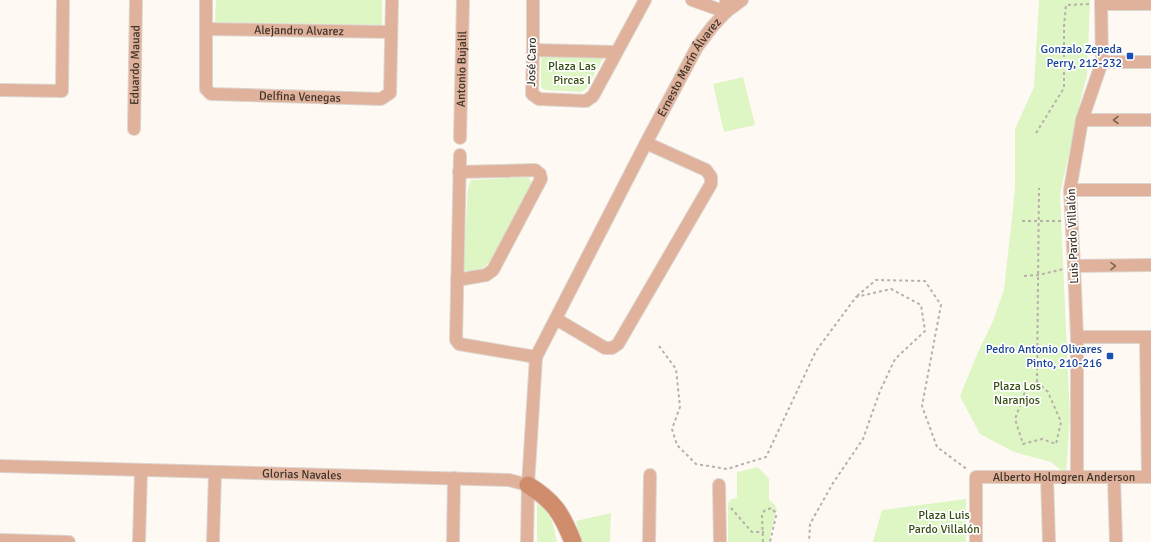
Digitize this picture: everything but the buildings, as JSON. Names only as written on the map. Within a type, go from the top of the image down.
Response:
[{"type":"street","points":[[0,90],[62,91],[64,0]]},
{"type":"street","name":"Eduardo Mauad","points":[[134,129],[136,0]]},
{"type":"street","name":"Delfina Venegas","points":[[206,0],[206,89],[211,94],[381,99],[390,93],[392,0]]},
{"type":"street","name":"Antonio Bujalil","points":[[460,138],[463,0]]},
{"type":"street","name":"José Caro","points":[[533,0],[532,94],[539,99],[586,101],[593,96],[645,0]]},
{"type":"street","points":[[692,0],[726,6]]},
{"type":"street","name":"Ernesto Marín Álvarez","points":[[536,357],[697,47],[726,6],[742,0]]},
{"type":"street","points":[[1101,2],[1151,4]]},
{"type":"street","name":"Luis Pardo Villalón","points":[[1077,477],[1077,337],[1070,190],[1082,120],[1102,62],[1101,2]]},
{"type":"street","name":"Alejandro Alvarez","points":[[206,29],[391,32]]},
{"type":"street","points":[[533,50],[616,52]]},
{"type":"street","points":[[1102,62],[1151,62]]},
{"type":"street","points":[[1082,120],[1151,120]]},
{"type":"street","points":[[556,319],[605,348],[612,348],[618,344],[711,184],[710,177],[706,170],[646,144]]},
{"type":"street","points":[[460,155],[456,340],[459,344],[536,357],[528,484],[527,542]]},
{"type":"street","points":[[457,280],[486,275],[493,270],[541,179],[540,174],[535,170],[459,172]]},
{"type":"street","points":[[1070,190],[1151,190]]},
{"type":"street","points":[[1074,266],[1151,265]]},
{"type":"street","points":[[1077,337],[1149,337],[1149,477]]},
{"type":"street","name":"Glorias Navales","points":[[0,466],[509,480],[528,484],[543,494],[563,519],[573,542]]},
{"type":"street","points":[[139,542],[141,470]]},
{"type":"street","points":[[213,542],[214,472]]},
{"type":"street","points":[[649,542],[650,475]]},
{"type":"street","points":[[976,477],[976,542]]},
{"type":"street","name":"Alberto Holmgren Anderson","points":[[976,477],[1149,477]]},
{"type":"street","points":[[1047,477],[1049,542]]},
{"type":"street","points":[[1114,477],[1116,542]]},
{"type":"street","points":[[453,542],[454,478]]},
{"type":"street","points":[[719,490],[720,542]]},
{"type":"street","points":[[0,540],[69,542]]},
{"type":"path","points":[[1036,133],[1064,88],[1064,26],[1066,5],[1101,2]]},
{"type":"path","points":[[1037,382],[1025,392],[1015,419],[1023,444],[1042,439],[1056,444],[1061,422],[1048,392],[1037,382],[1039,188]]},
{"type":"path","points":[[1022,221],[1072,221]]},
{"type":"path","points":[[1024,276],[1038,275],[1074,266]]},
{"type":"path","points":[[659,346],[676,369],[680,407],[672,429],[677,445],[696,464],[727,469],[766,457],[816,352],[856,297],[876,280],[925,282],[941,305],[922,406],[937,447],[976,477]]},
{"type":"path","points":[[809,542],[810,524],[832,482],[863,439],[880,390],[895,359],[925,331],[921,305],[891,289],[856,297]]},
{"type":"path","points":[[719,490],[752,532],[764,532]]},
{"type":"path","points":[[763,542],[764,532],[762,515],[764,511],[771,508],[775,512],[776,516],[770,542]]},
{"type":"green space","points":[[216,0],[382,0],[382,25],[215,22]]},
{"type":"green space","name":"Plaza Los Naranjos","points":[[1039,0],[1090,0],[1087,76],[1060,194],[1070,418],[1066,474],[1051,462],[1014,452],[980,434],[960,396],[978,352],[993,321],[1004,290],[1015,189],[1015,129],[1034,87]]},
{"type":"green space","name":"Plaza Las Pircas I","points":[[541,55],[604,56],[587,88],[581,92],[545,90],[541,87]]},
{"type":"green space","points":[[743,77],[755,125],[724,132],[713,84]]},
{"type":"green space","points":[[528,177],[532,183],[490,262],[483,268],[467,272],[463,268],[468,188],[471,180]]},
{"type":"green space","points":[[758,467],[769,479],[769,500],[777,509],[770,535],[770,542],[728,542],[728,503],[731,499],[737,498],[737,472]]},
{"type":"green space","name":"Plaza Luis Pardo Villalón","points":[[966,499],[966,542],[873,542],[882,510]]},
{"type":"green space","points":[[537,503],[549,514],[557,542],[537,542]]},
{"type":"green space","points":[[611,513],[610,542],[581,542],[576,521]]},
{"type":"place","name":"Gonzalo Zepeda Perry, 212-232","points":[[1130,56]]},
{"type":"place","name":"Pedro Antonio Olivares Pinto, 210-216","points":[[1110,356]]}]
